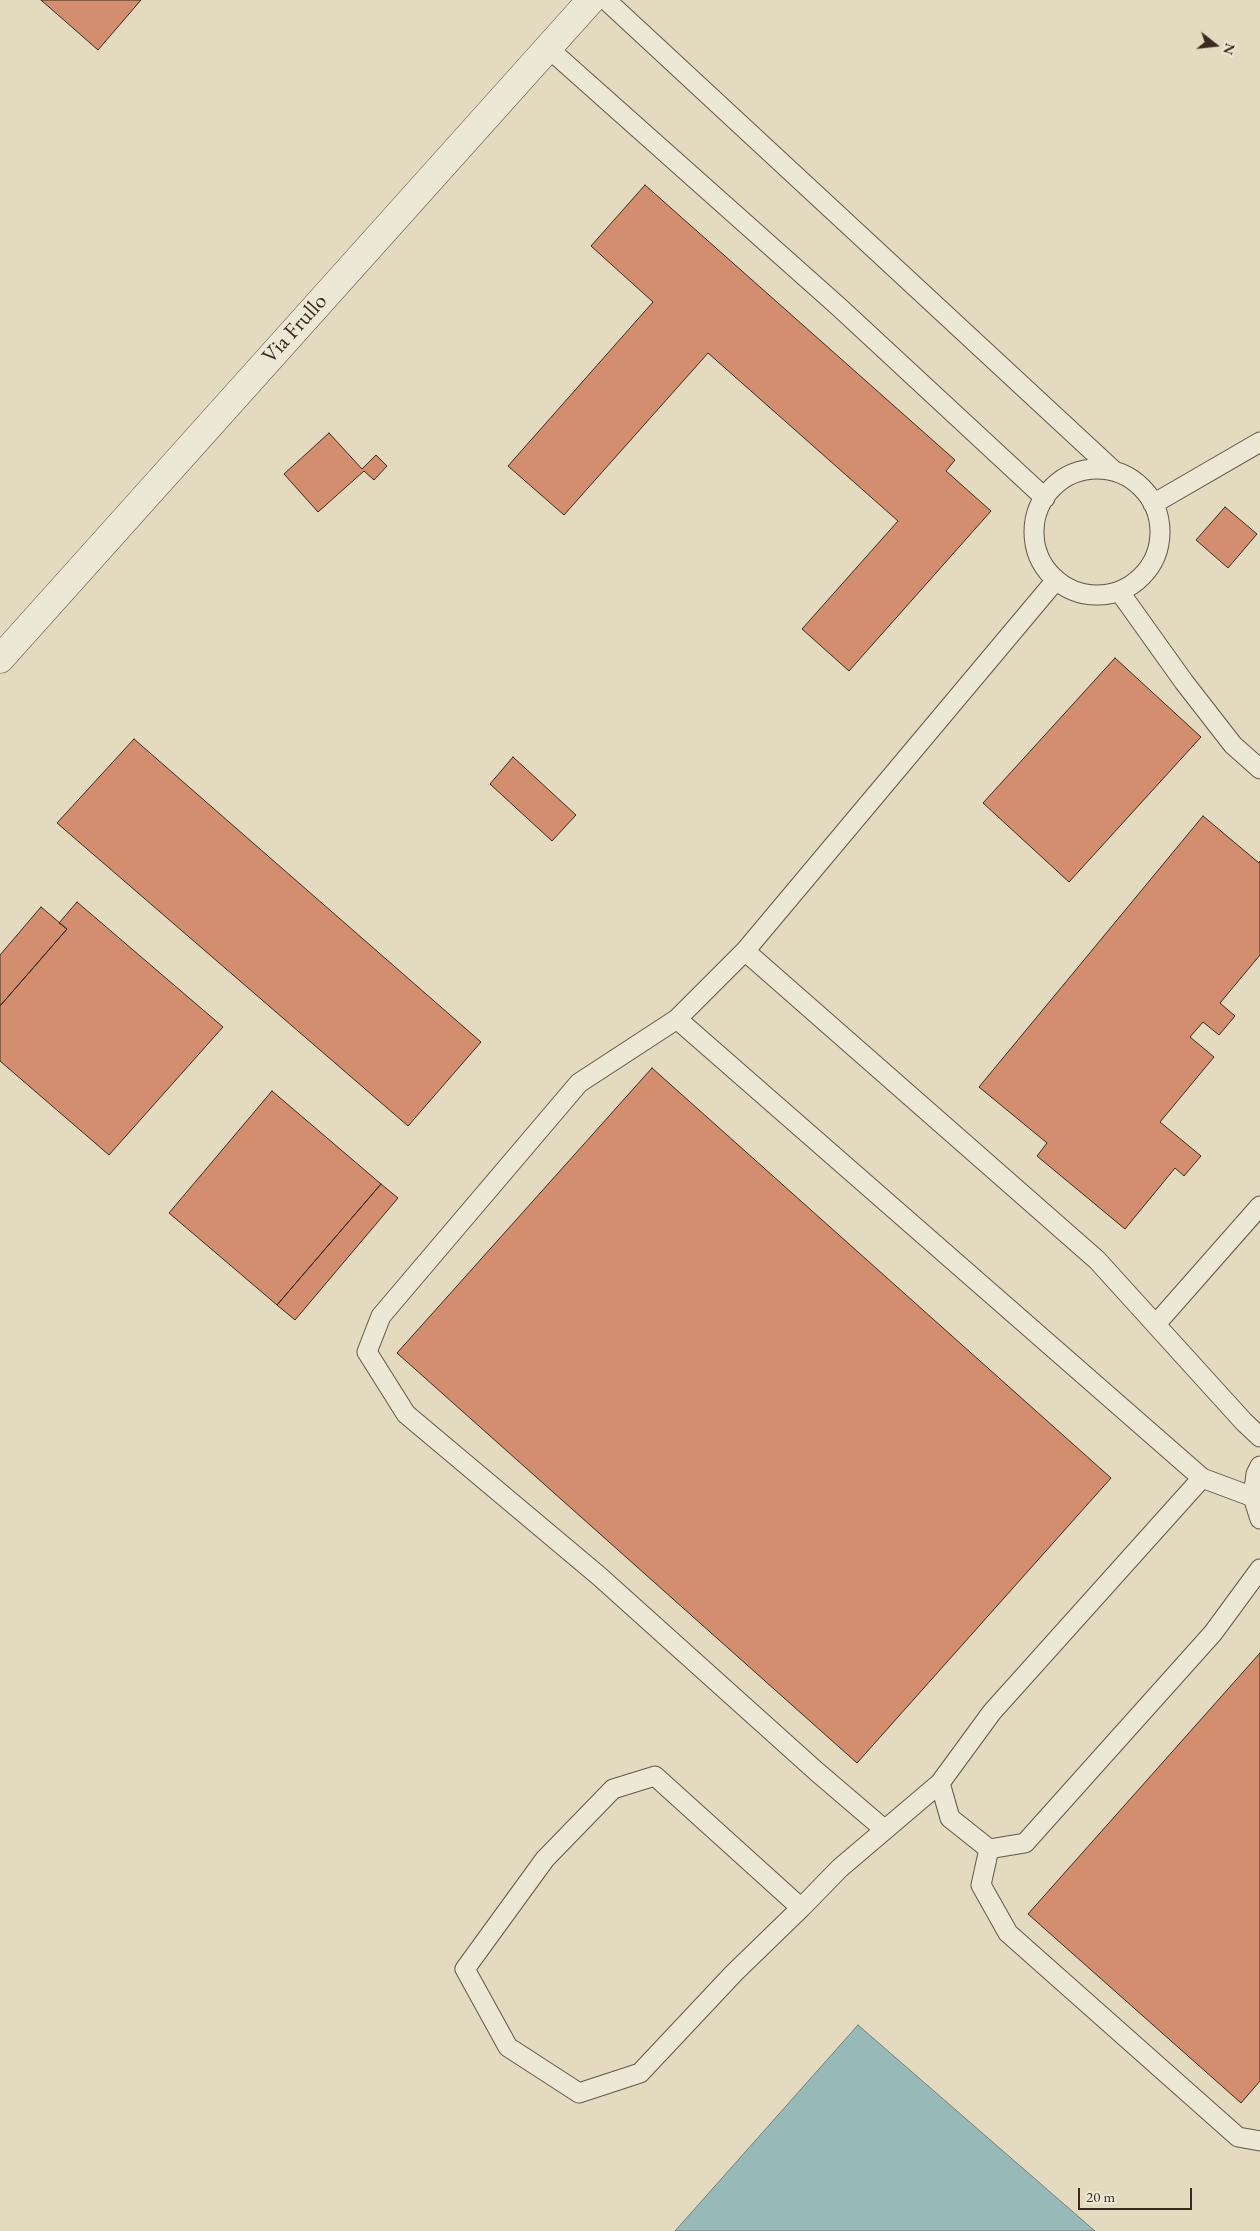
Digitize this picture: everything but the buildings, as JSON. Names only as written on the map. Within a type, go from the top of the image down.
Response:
[{"type":"street","name":"Via Frullo","points":[[0,659],[591,0]]},
{"type":"lane","points":[[606,0],[1114,471],[1141,486],[1153,504],[1159,518],[1160,543],[1152,564],[1138,580],[1119,591],[1093,595],[1067,587],[1056,580],[1041,560],[1035,539],[1036,518],[1044,498],[1060,481],[1080,471],[1092,469],[1114,471]]},
{"type":"lane","points":[[547,47],[840,307],[1044,498]]},
{"type":"lane","points":[[1153,504],[1260,442]]},
{"type":"lane","points":[[885,1830],[816,1772],[599,1576],[406,1414],[367,1352],[381,1316],[579,1083],[677,1019],[745,951],[1056,580]]},
{"type":"lane","points":[[1119,591],[1184,682],[1233,745],[1260,769]]},
{"type":"lane","points":[[745,951],[1097,1260],[1244,1422],[1260,1437]]},
{"type":"lane","points":[[677,1019],[1202,1478],[1253,1497]]},
{"type":"lane","points":[[1156,1324],[1260,1206]]},
{"type":"lane","points":[[1260,1466],[1256,1474],[1253,1497],[1260,1519]]},
{"type":"lane","points":[[800,1908],[655,1776],[613,1790],[545,1859],[465,1969],[508,2047],[579,2093],[640,2073],[734,1974],[800,1908],[840,1868],[940,1783],[992,1712],[1202,1478]]},
{"type":"lane","points":[[940,1783],[950,1818],[989,1849],[1025,1843],[1212,1633],[1260,1569]]},
{"type":"lane","points":[[989,1849],[981,1884],[1008,1933],[1238,2137],[1260,2141]]},
{"type":"water","points":[[858,2025],[1095,2231],[675,2231]]}]
